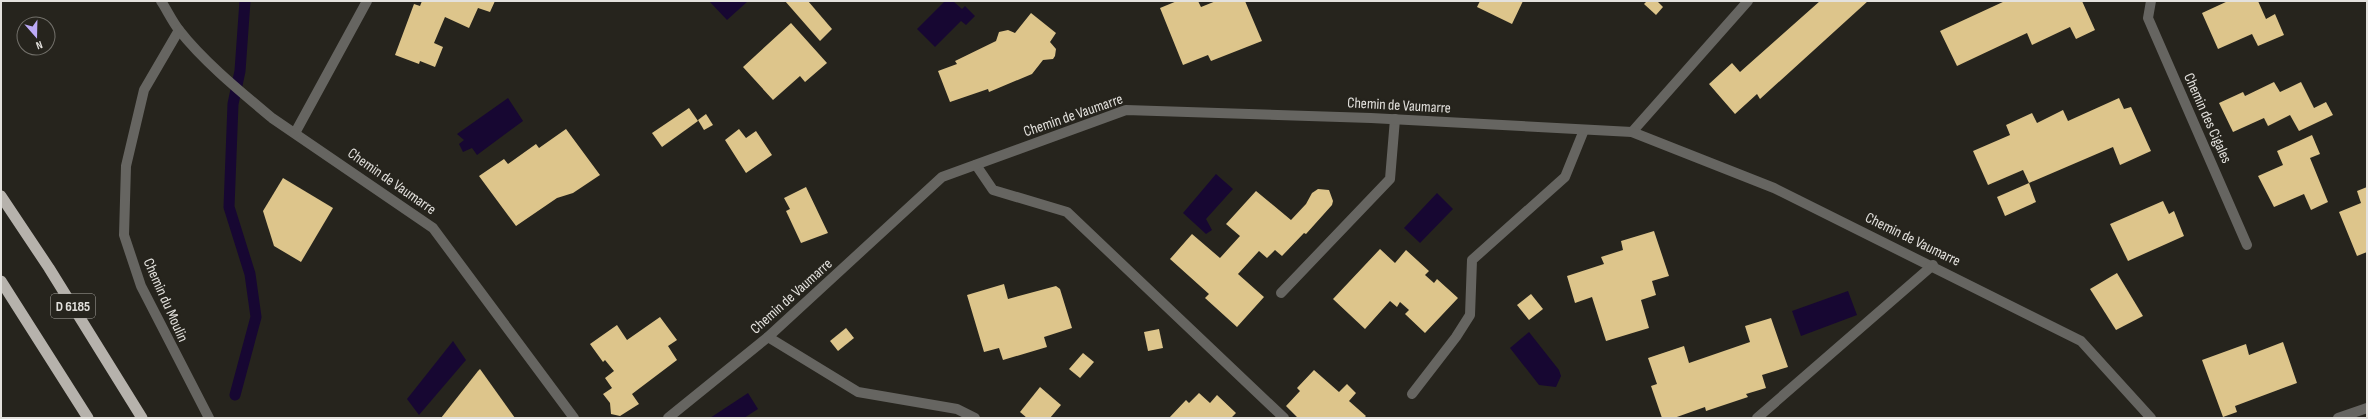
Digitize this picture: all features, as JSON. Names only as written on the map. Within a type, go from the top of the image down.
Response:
[{"type":"highway","name":"D 6185","points":[[1,196],[49,268],[142,418]]},
{"type":"highway","name":"D 6185","points":[[1,281],[88,418]]},
{"type":"street","name":"Chemin de Vaumarre","points":[[161,1],[179,30],[250,100],[295,133],[433,228],[574,418]]},
{"type":"street","points":[[295,133],[367,1]]},
{"type":"street","points":[[1632,132],[1748,1]]},
{"type":"street","name":"Chemin des Cigales","points":[[2151,1],[2148,18],[2247,245]]},
{"type":"street","name":"Chemin du Moulin","points":[[179,30],[144,90],[126,166],[124,235],[141,286],[209,418]]},
{"type":"street","name":"Chemin de Vaumarre","points":[[668,418],[768,337],[942,177],[1126,110],[1395,119],[1632,132],[1774,188],[1933,265],[2081,341],[2151,418]]},
{"type":"street","points":[[1281,293],[1390,179],[1395,119]]},
{"type":"street","points":[[1412,394],[1456,337],[1470,315],[1472,260],[1565,177],[1584,130]]},
{"type":"street","points":[[976,165],[993,190],[1067,212],[1284,418]]},
{"type":"street","points":[[1757,418],[1933,265]]},
{"type":"street","points":[[768,337],[858,392],[957,409],[975,418]]},
{"type":"street","points":[[2338,418],[2367,408]]},
{"type":"shaded area","points":[[709,1],[746,1],[747,2],[727,20]]},
{"type":"shaded area","points":[[945,1],[953,1],[962,9],[965,6],[975,16],[966,25],[961,21],[935,47],[917,29]]},
{"type":"shaded area","points":[[508,98],[523,121],[477,155],[472,148],[463,152],[459,144],[464,140],[457,134]]},
{"type":"shaded area","points":[[1216,174],[1233,189],[1206,219],[1212,230],[1206,234],[1183,213]]},
{"type":"shaded area","points":[[1437,193],[1453,209],[1420,243],[1404,228]]},
{"type":"shaded area","points":[[1848,291],[1857,315],[1801,336],[1792,311]]},
{"type":"shaded area","points":[[1529,332],[1559,370],[1561,376],[1556,387],[1539,385],[1510,348]]},
{"type":"shaded area","points":[[453,341],[466,360],[419,415],[407,399]]},
{"type":"shaded area","points":[[748,393],[758,409],[744,418],[710,418]]},
{"type":"building","points":[[422,1],[495,1],[490,12],[478,8],[469,28],[445,17],[434,43],[443,47],[435,67],[420,61],[419,64],[395,55],[414,4],[420,6]]},
{"type":"building","points":[[785,1],[808,1],[832,29],[820,41]]},
{"type":"building","points":[[1177,1],[1198,1],[1201,7],[1216,1],[1245,1],[1262,41],[1211,61],[1208,55],[1183,65],[1160,8]]},
{"type":"building","points":[[1480,1],[1523,1],[1512,24],[1477,7]]},
{"type":"building","points":[[1647,1],[1657,1],[1663,7],[1656,15],[1644,4]]},
{"type":"building","points":[[1820,1],[1868,1],[1760,99],[1757,94],[1735,114],[1709,84],[1732,63],[1740,72]]},
{"type":"building","points":[[2005,1],[2082,1],[2095,30],[2076,39],[2070,27],[2032,45],[2027,33],[1957,66],[1940,31]]},
{"type":"building","points":[[2228,1],[2258,1],[2266,19],[2275,14],[2284,35],[2258,46],[2252,34],[2218,49],[2202,13]]},
{"type":"building","points":[[1031,13],[1056,33],[1050,42],[1056,49],[1053,59],[1043,60],[1032,74],[989,92],[988,89],[950,102],[938,71],[957,64],[955,61],[996,41],[999,32],[1008,30],[1015,33]]},
{"type":"building","points":[[791,23],[827,63],[805,82],[800,76],[773,100],[743,67]]},
{"type":"building","points":[[2274,82],[2280,92],[2301,82],[2314,108],[2326,102],[2333,115],[2299,131],[2290,115],[2268,126],[2264,118],[2233,132],[2219,103],[2243,92],[2245,96]]},
{"type":"building","points":[[2119,98],[2124,109],[2131,107],[2151,151],[2120,165],[2113,147],[2029,183],[2023,170],[1988,185],[1973,151],[2010,135],[2006,125],[2032,113],[2037,123],[2063,110],[2068,121]]},
{"type":"building","points":[[689,108],[698,121],[662,147],[652,133]]},
{"type":"building","points":[[706,114],[713,125],[704,130],[698,120]]},
{"type":"building","points":[[566,129],[600,175],[573,193],[557,198],[516,226],[479,176],[504,159],[508,164],[536,144],[539,148]]},
{"type":"building","points":[[739,129],[746,138],[756,131],[772,155],[746,173],[725,140]]},
{"type":"building","points":[[2312,135],[2320,154],[2310,158],[2328,202],[2311,210],[2304,194],[2274,207],[2258,176],[2283,165],[2277,151]]},
{"type":"building","points":[[283,178],[333,208],[301,262],[274,246],[263,211]]},
{"type":"building","points":[[2029,183],[2036,202],[2005,216],[1997,197]]},
{"type":"building","points":[[806,187],[828,233],[801,243],[786,211],[790,209],[784,198]]},
{"type":"building","points":[[2367,187],[2367,252],[2357,256],[2339,212],[2361,203],[2357,191]]},
{"type":"building","points":[[1318,189],[1329,190],[1333,201],[1332,205],[1306,234],[1304,233],[1282,256],[1275,250],[1267,258],[1259,251],[1238,274],[1264,297],[1237,327],[1205,298],[1209,294],[1170,259],[1192,234],[1220,258],[1240,236],[1226,224],[1256,191],[1291,220],[1306,204],[1312,193]]},
{"type":"building","points":[[2163,201],[2169,214],[2174,211],[2184,236],[2128,261],[2110,224]]},
{"type":"building","points":[[1654,231],[1669,276],[1652,281],[1656,295],[1641,300],[1649,328],[1606,341],[1592,297],[1575,303],[1567,276],[1604,264],[1601,257],[1623,250],[1621,241]]},
{"type":"building","points":[[1380,249],[1395,263],[1406,250],[1429,271],[1425,275],[1434,283],[1437,279],[1458,298],[1425,333],[1405,314],[1409,310],[1400,302],[1397,307],[1390,301],[1365,329],[1333,299]]},
{"type":"building","points":[[2117,273],[2143,316],[2116,330],[2090,289]]},
{"type":"building","points":[[1004,284],[1008,299],[1056,286],[1060,289],[1072,328],[1044,337],[1047,347],[1003,360],[999,348],[984,352],[967,295]]},
{"type":"building","points":[[1531,294],[1543,309],[1529,320],[1517,305]]},
{"type":"building","points":[[660,317],[677,340],[668,346],[677,360],[632,394],[639,404],[620,416],[611,414],[610,403],[603,394],[612,388],[605,378],[614,371],[605,360],[603,362],[590,344],[617,325],[627,340]]},
{"type":"building","points":[[1771,318],[1788,367],[1762,375],[1766,388],[1746,394],[1748,397],[1706,411],[1705,407],[1674,418],[1662,418],[1651,386],[1657,384],[1648,358],[1684,346],[1689,363],[1750,342],[1745,326]]},
{"type":"building","points":[[846,328],[854,338],[838,351],[830,341]]},
{"type":"building","points":[[1159,329],[1163,348],[1148,351],[1144,332]]},
{"type":"building","points":[[2283,342],[2297,383],[2235,406],[2237,412],[2223,417],[2202,360],[2246,344],[2249,355]]},
{"type":"building","points":[[1083,353],[1094,362],[1080,378],[1069,369]]},
{"type":"building","points":[[480,369],[515,418],[441,418],[478,371]]},
{"type":"building","points":[[1314,370],[1339,392],[1347,384],[1356,393],[1349,401],[1366,416],[1364,418],[1298,418],[1286,406],[1300,391],[1297,388]]},
{"type":"building","points":[[1040,387],[1061,405],[1050,418],[1027,418],[1020,412]]},
{"type":"building","points":[[1199,393],[1210,403],[1217,395],[1236,413],[1231,418],[1169,418],[1186,400],[1189,403]]},
{"type":"waterway","points":[[235,395],[256,317],[250,274],[229,207],[233,104],[240,71],[245,1]]}]
